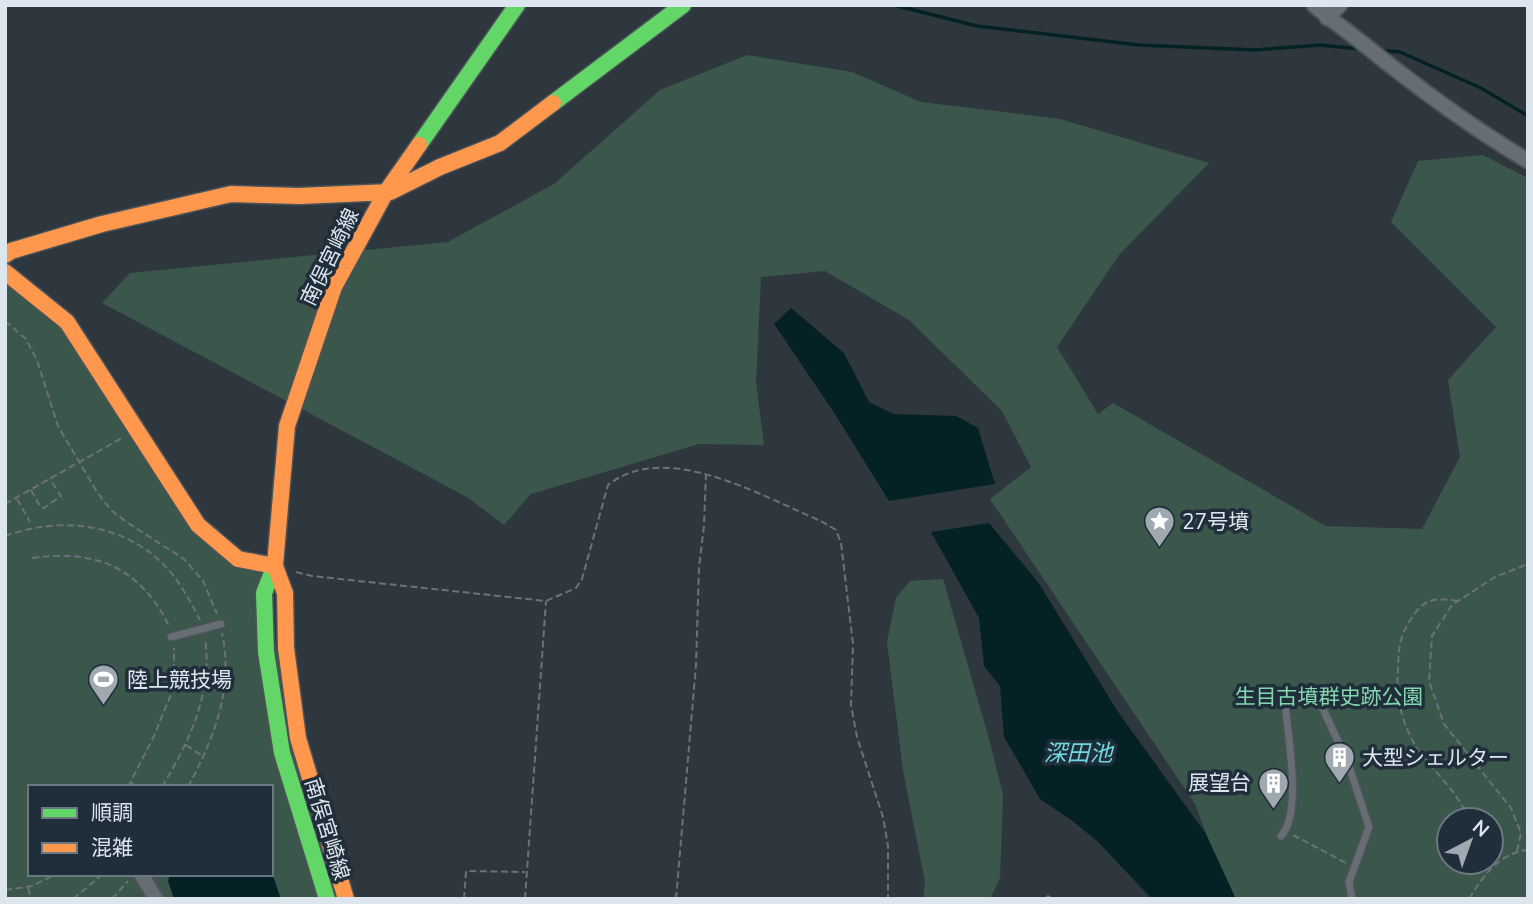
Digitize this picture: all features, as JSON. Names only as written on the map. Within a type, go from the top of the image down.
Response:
[{"type":"main road","name":"南俣宮崎線","points":[[327,899],[282,753],[266,652],[264,593],[275,566],[287,426],[334,287],[386,192],[517,5]]},
{"type":"main road","points":[[5,255],[102,224],[232,194],[299,196],[390,192],[440,167],[500,143],[683,5]]},
{"type":"main road","points":[[5,272],[67,322],[198,525],[238,559],[275,566]]},
{"type":"main road","name":"南俣宮崎線","points":[[275,566],[285,593],[286,648],[298,738],[346,899]]},
{"type":"street","points":[[1314,5],[1412,84],[1528,161]]},
{"type":"street","points":[[1327,18],[1340,5]]},
{"type":"street","points":[[142,876],[156,899]]},
{"type":"lane","points":[[172,637],[220,624]]},
{"type":"lane","points":[[1283,833],[1288,829],[1294,790],[1284,701],[1301,690],[1318,698],[1348,763],[1369,827],[1349,882],[1352,899]]},
{"type":"path","points":[[5,321],[26,339],[37,360],[58,426],[97,492],[111,510],[184,559],[203,581],[220,624],[226,650],[225,691],[218,725],[189,785]]},
{"type":"path","points":[[5,499],[6,503],[16,498],[127,436]]},
{"type":"path","points":[[275,566],[312,576],[546,601],[576,588],[582,579],[608,485],[619,476],[662,466],[706,473],[821,521],[836,530],[841,543],[853,644],[851,705],[857,737],[883,817],[888,846],[888,899]]},
{"type":"path","points":[[676,899],[696,666],[699,567],[706,473]]},
{"type":"path","points":[[31,489],[40,506],[44,508],[61,496],[50,479]]},
{"type":"path","points":[[16,498],[30,523]]},
{"type":"path","points":[[5,536],[30,527],[75,524],[117,535],[140,546],[161,562],[188,597],[202,629],[206,652],[205,686],[200,710],[163,785]]},
{"type":"path","points":[[32,558],[72,555],[93,558],[129,575],[145,589],[158,606],[172,637],[174,687],[154,736],[130,783],[134,785]]},
{"type":"path","points":[[1517,851],[1521,833],[1511,808],[1444,724],[1429,681],[1432,636],[1452,605],[1495,577],[1528,564]]},
{"type":"path","points":[[1459,601],[1439,598],[1420,605],[1400,637],[1396,690],[1401,715],[1423,756],[1459,797],[1463,806]]},
{"type":"path","points":[[525,899],[546,601]]},
{"type":"path","points":[[185,744],[204,757]]},
{"type":"path","points":[[1283,833],[1354,867]]},
{"type":"path","points":[[1505,859],[1517,851],[1528,850]]},
{"type":"path","points":[[464,899],[466,871],[527,872]]},
{"type":"path","points":[[5,890],[28,887],[52,876]]},
{"type":"path","points":[[73,899],[101,876]]},
{"type":"path","points":[[112,899],[131,876]]},
{"type":"path","points":[[1469,899],[1483,876]]},
{"type":"path","points":[[28,887],[31,899]]},
{"type":"path","points":[[1045,899],[1048,896],[1052,899]]},
{"type":"green space","name":"生目古墳群史跡公園","points":[[747,55],[852,72],[921,102],[1060,119],[1209,163],[1119,255],[1057,347],[1098,414],[1113,403],[1326,526],[1422,529],[1460,457],[1448,380],[1496,327],[1391,222],[1418,161],[1483,155],[1528,178],[1528,899],[1235,899],[1227,889],[1195,804],[990,499],[1031,467],[1002,411],[909,320],[825,271],[761,277],[756,382],[764,445],[699,444],[531,494],[504,525],[467,497],[102,303],[130,273],[448,242],[554,184],[660,90]]},
{"type":"green space","points":[[5,272],[67,322],[198,525],[259,563],[327,899],[5,899]]},
{"type":"green space","points":[[943,579],[1003,795],[1000,878],[990,899],[923,899],[925,882],[903,770],[887,642],[896,598],[910,581]]},
{"type":"water","points":[[791,308],[844,353],[869,402],[894,414],[956,416],[978,428],[995,484],[889,501],[774,324]]},
{"type":"water","name":"深田池","points":[[989,523],[1038,582],[1118,712],[1206,834],[1236,899],[1152,899],[1098,842],[1040,799],[1004,737],[1000,686],[984,666],[979,618],[931,532]]},
{"type":"water","points":[[169,876],[273,876],[281,899],[174,899],[168,881]]},
{"type":"waterway","points":[[894,5],[977,26],[1139,45],[1255,50],[1320,45],[1360,49]]},
{"type":"waterway","points":[[1378,50],[1400,52],[1481,88],[1528,116]]},
{"type":"traffic: fast","points":[[419,145],[517,5]]},
{"type":"traffic: fast","points":[[553,103],[683,5]]},
{"type":"traffic: fast","points":[[275,565],[264,593],[266,652],[282,753],[327,899]]},
{"type":"traffic: slow","points":[[5,255],[102,224],[231,194],[299,196],[390,192],[440,167],[500,143],[553,103]]},
{"type":"traffic: slow","points":[[275,565],[287,426],[334,287],[386,192],[419,145]]},
{"type":"traffic: slow","points":[[5,272],[67,322],[198,525],[238,559],[275,566]]},
{"type":"traffic: slow","points":[[275,566],[285,593],[286,648],[298,738],[346,899]]},
{"type":"place","name":"27号墳","points":[[1159,549]]},
{"type":"place","name":"陸上競技場","points":[[104,707]]},
{"type":"place","name":"大型シェルター","points":[[1339,785]]},
{"type":"place","name":"展望台","points":[[1274,810]]}]
